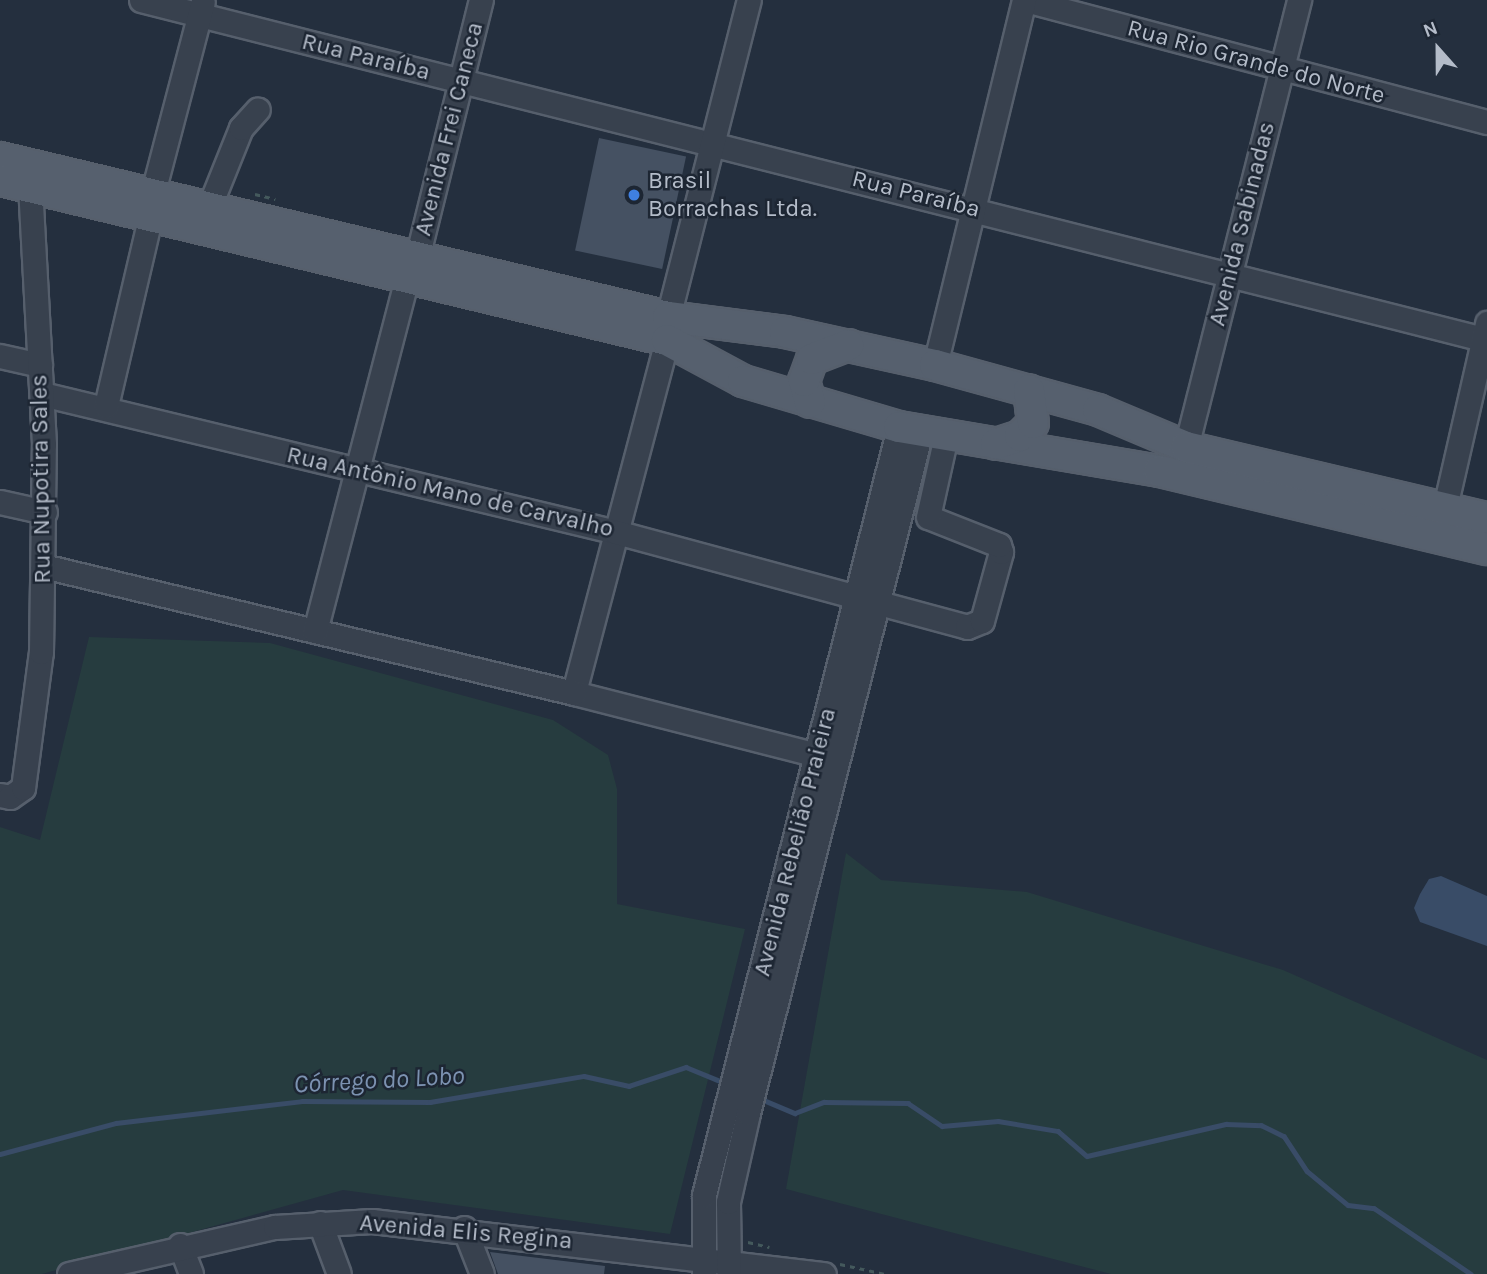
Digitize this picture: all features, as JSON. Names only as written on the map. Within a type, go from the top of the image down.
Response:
[{"type":"main road","points":[[0,158],[151,205],[412,270],[668,328],[848,345],[935,365],[1098,410],[1186,447],[1487,518]]},
{"type":"main road","points":[[0,180],[151,205],[210,205],[412,270]]},
{"type":"main road","points":[[668,328],[743,381],[810,402],[922,431],[1159,471],[1487,549]]},
{"type":"main road","points":[[810,402],[804,381],[811,359],[848,345]]},
{"type":"main road","points":[[996,444],[1020,436],[1033,423],[1029,390]]},
{"type":"street","name":"Rua Paraíba","points":[[141,0],[202,8],[460,80],[1230,275],[1486,334]]},
{"type":"street","name":"Avenida Frei Caneca","points":[[314,631],[359,472],[481,0]]},
{"type":"street","points":[[574,693],[750,0]]},
{"type":"street","points":[[935,365],[971,208],[1025,0]]},
{"type":"street","name":"Rua Rio Grande do Norte","points":[[1025,0],[1281,71],[1487,122]]},
{"type":"street","name":"Avenida Sabinadas","points":[[1186,447],[1299,0]]},
{"type":"street","points":[[106,406],[151,205],[202,8]]},
{"type":"street","points":[[210,205],[241,128],[258,109]]},
{"type":"street","name":"Rua Nupotira Sales","points":[[0,795],[18,794],[26,769],[43,566],[45,512],[42,394],[30,187]]},
{"type":"street","points":[[1444,507],[1486,334]]},
{"type":"street","points":[[0,356],[40,365]]},
{"type":"street","name":"Rua Antônio Mano de Carvalho","points":[[42,394],[106,406],[359,472],[616,532],[868,596],[967,627],[982,621],[999,545],[928,517],[922,431]]},
{"type":"street","name":"Avenida Rebelião Praieira","points":[[729,1267],[728,1202],[742,1090],[828,742],[868,596],[922,431]]},
{"type":"street","points":[[0,502],[45,512]]},
{"type":"street","points":[[43,566],[574,693],[828,742]]},
{"type":"street","name":"Avenida Rebelião Praieira","points":[[703,1266],[704,1195],[742,1090],[828,742]]},
{"type":"street","points":[[320,1223],[339,1274]]},
{"type":"street","name":"Avenida Elis Regina","points":[[69,1274],[180,1244],[320,1223],[464,1228],[703,1266],[824,1274]]},
{"type":"street","points":[[464,1228],[482,1274]]},
{"type":"street","points":[[180,1244],[191,1274]]},
{"type":"green space","points":[[89,637],[270,643],[553,720],[608,755],[617,789],[617,904],[745,929],[670,1234],[343,1190],[42,1274],[0,1274],[0,827],[40,840]]},
{"type":"green space","points":[[846,853],[881,880],[1027,892],[1283,970],[1487,1060],[1487,1274],[1111,1274],[786,1189]]},
{"type":"water","points":[[1441,876],[1487,896],[1487,946],[1420,922],[1414,908],[1420,894],[1429,879]]},
{"type":"building","points":[[599,138],[686,157],[662,269],[575,250]]},
{"type":"building","points":[[490,1252],[605,1266],[604,1274],[498,1274]]},
{"type":"waterway","name":"Córrego do Lobo","points":[[0,1154],[116,1123],[302,1101],[430,1102],[584,1076],[629,1086],[686,1067],[725,1083]]},
{"type":"waterway","name":"Córrego do Lobo","points":[[759,1098],[795,1113],[824,1102],[908,1103],[942,1126],[998,1121],[1058,1131],[1087,1156],[1226,1124],[1261,1125],[1284,1136],[1307,1171],[1348,1205],[1374,1208],[1471,1274]]},
{"type":"place","name":"Brasil Borrachas Ltda.","points":[[634,195]]}]
